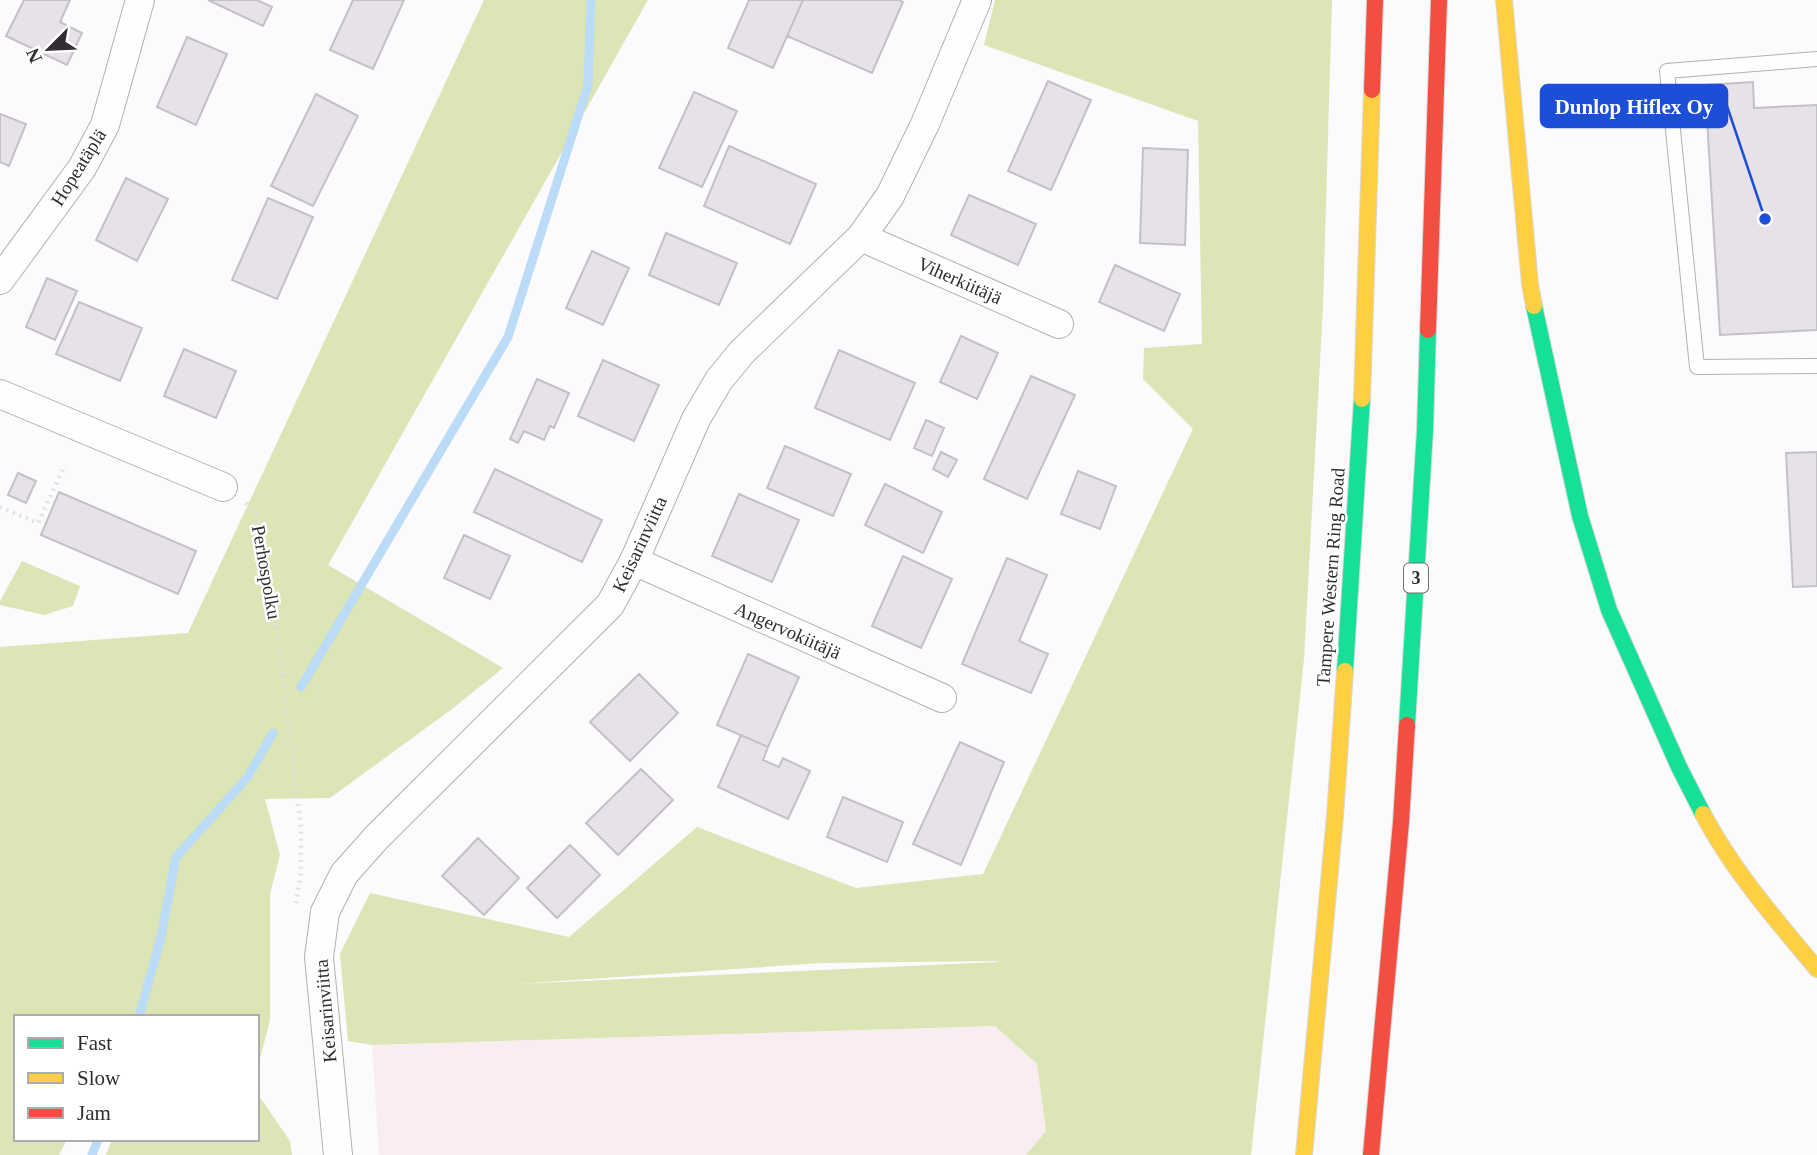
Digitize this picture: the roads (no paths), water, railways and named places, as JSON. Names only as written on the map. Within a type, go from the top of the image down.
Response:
[{"type":"highway","name":"Tampere Western Ring Road","points":[[1304,1155],[1335,816],[1361,428],[1375,0]]},
{"type":"highway","name":"3","points":[[1371,1155],[1401,822],[1424,443],[1439,0]]},
{"type":"highway","points":[[1504,0],[1530,284],[1580,516],[1609,610],[1679,767],[1713,832],[1755,894],[1817,969]]},
{"type":"street","name":"Hopeatäplä","points":[[0,280],[82,168],[105,125],[139,0]]},
{"type":"street","name":"Keisarinviitta","points":[[338,1155],[319,957],[325,912],[344,874],[377,837],[610,605],[634,561],[696,419],[719,380],[742,352],[861,237],[896,184],[925,124],[976,0]]},
{"type":"street","name":"Viherkiitäjä","points":[[861,237],[1059,324]]},
{"type":"street","points":[[0,394],[223,487]]},
{"type":"street","name":"Angervokiitäjä","points":[[634,561],[942,698]]},
{"type":"lane","points":[[1817,59],[1667,71],[1697,367],[1817,366]]},
{"type":"waterway","points":[[301,687],[508,337],[588,85],[591,0]]},
{"type":"waterway","points":[[140,1015],[161,937],[176,857],[247,778],[273,733]]},
{"type":"waterway","points":[[92,1155],[97,1141]]},
{"type":"place","name":"Dunlop Hiflex Oy","points":[[1765,219]]}]
